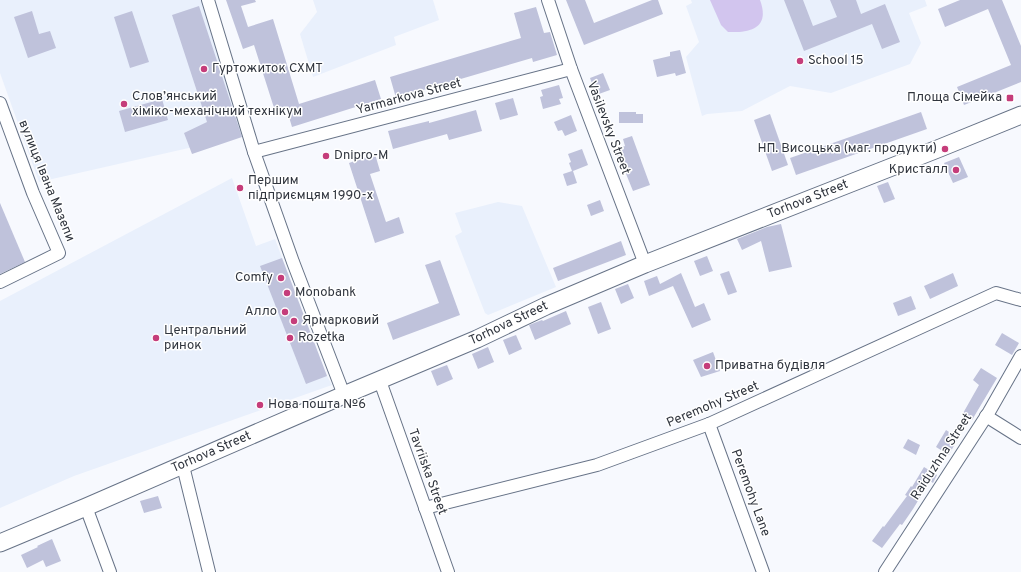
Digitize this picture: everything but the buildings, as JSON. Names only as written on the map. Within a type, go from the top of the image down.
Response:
[{"type":"street","points":[[208,0],[254,152],[293,262],[344,395]]},
{"type":"street","name":"Vasilevsky Street","points":[[548,0],[571,69],[645,264]]},
{"type":"street","name":"Yarmarkova Street","points":[[254,152],[571,69]]},
{"type":"street","name":"вулиця Івана Мазепи","points":[[0,103],[33,193],[59,253],[0,282]]},
{"type":"street","name":"Torhova Street","points":[[0,543],[183,466],[344,395],[380,381],[477,339],[546,306],[645,264],[1021,115]]},
{"type":"street","name":"Peremohy Street","points":[[425,508],[597,465],[710,424],[996,293],[1021,300]]},
{"type":"street","name":"Raiduzhna Street","points":[[885,572],[986,416],[1021,356]]},
{"type":"street","name":"Tavriiska Street","points":[[380,381],[448,572]]},
{"type":"street","points":[[986,416],[1021,438]]},
{"type":"street","name":"Peremohy Lane","points":[[710,424],[763,572]]},
{"type":"street","points":[[183,466],[209,572]]},
{"type":"street","points":[[86,507],[110,572]]},
{"type":"shaded area","name":"Слов’янський хіміко-механічний технікум","points":[[0,0],[203,0],[246,135],[39,182],[0,73]]},
{"type":"shaded area","points":[[313,0],[433,0],[439,20],[394,37],[396,45],[313,77],[300,34],[317,12]]},
{"type":"shaded area","name":"School 15","points":[[691,0],[925,0],[927,6],[909,13],[921,43],[910,64],[831,93],[790,86],[742,111],[707,114],[702,116],[686,57],[699,42],[686,6],[692,3]]},
{"type":"shaded area","points":[[710,0],[760,0],[763,17],[757,26],[751,29],[745,31],[728,32],[721,25]]},
{"type":"shaded area","name":"Центральний ринок","points":[[232,178],[256,246],[275,239],[327,376],[332,385],[74,476],[0,508],[0,301]]},
{"type":"shaded area","points":[[498,202],[522,206],[556,287],[488,315],[485,313],[455,236],[462,232],[455,213]]},
{"type":"place","name":"School 15","points":[[800,61]]},
{"type":"place","name":"Гуртожиток СХМТ","points":[[204,69]]},
{"type":"place","name":"Площа Сімейка","points":[[1010,98]]},
{"type":"place","name":"Слов’янський хіміко-механічний технікум","points":[[124,104]]},
{"type":"place","name":"НП. Висоцька (маг. продукти)","points":[[945,149]]},
{"type":"place","name":"Dnipro-M","points":[[326,156]]},
{"type":"place","name":"Кристалл","points":[[956,170]]},
{"type":"place","name":"Першим підприємцям 1990-х","points":[[240,188]]},
{"type":"place","name":"Comfy","points":[[281,278]]},
{"type":"place","name":"Monobank","points":[[287,293]]},
{"type":"place","name":"Алло","points":[[285,312]]},
{"type":"place","name":"Ярмарковий","points":[[294,321]]},
{"type":"place","name":"Центральний ринок","points":[[156,338]]},
{"type":"place","name":"Rozetka","points":[[290,338]]},
{"type":"place","name":"Приватна будівля","points":[[707,366]]},
{"type":"place","name":"Нова пошта №6","points":[[260,405]]}]
